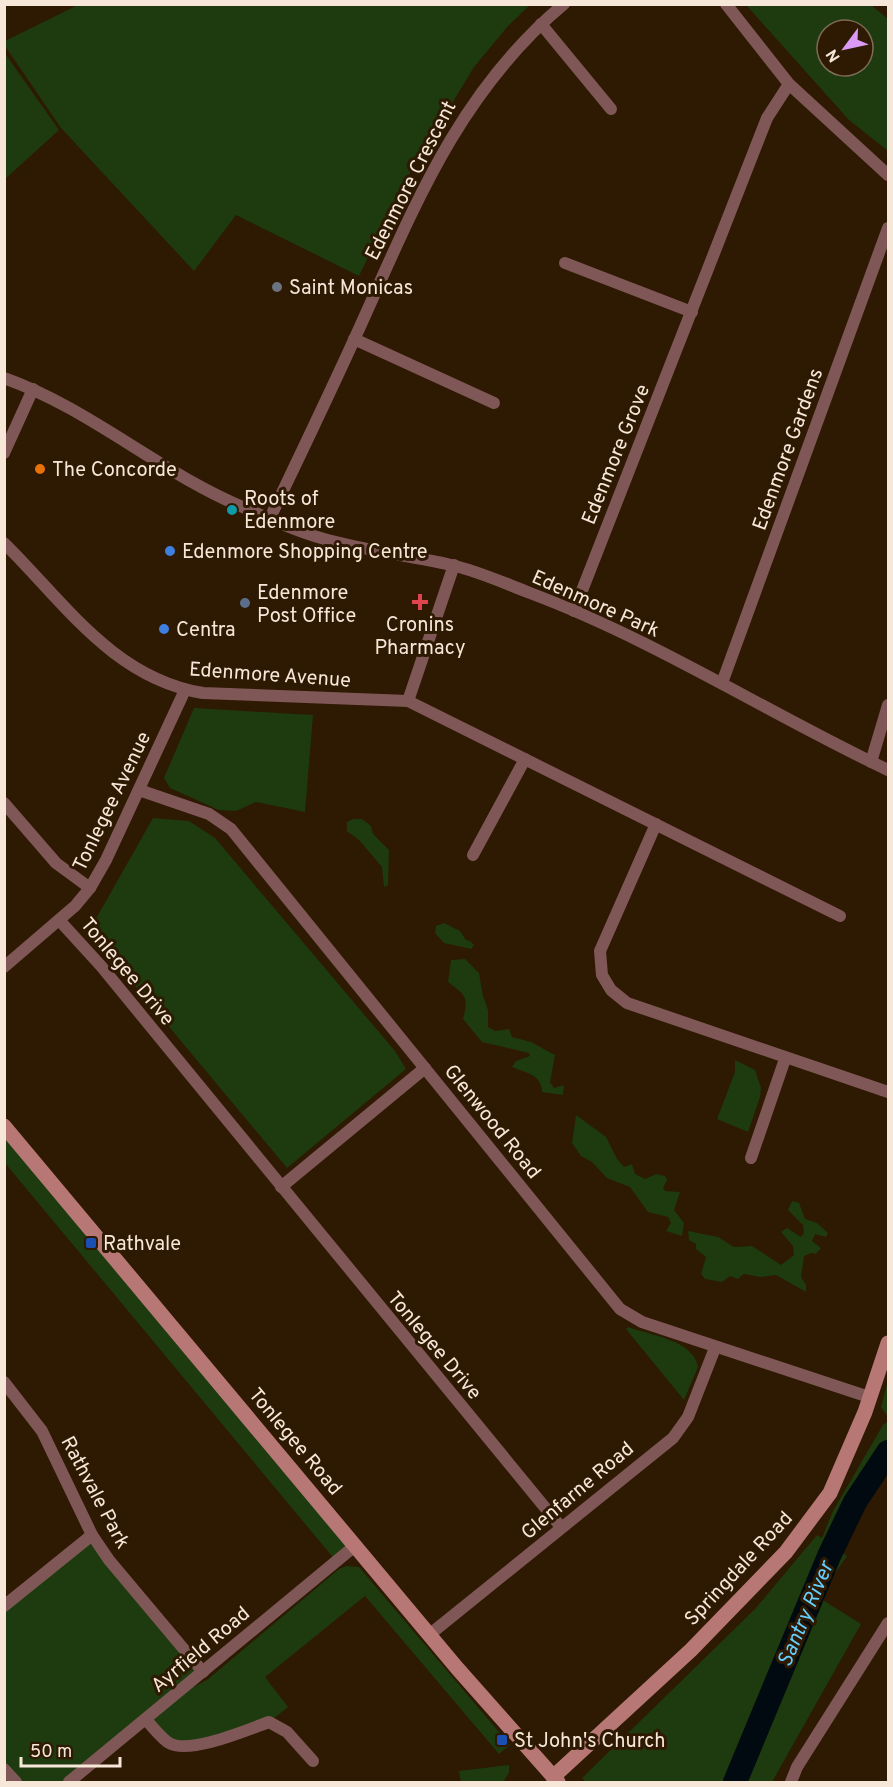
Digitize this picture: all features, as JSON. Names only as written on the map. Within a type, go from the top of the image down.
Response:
[{"type":"main road","name":"Tonlegee Road","points":[[4,1126],[429,1635],[555,1780]]},
{"type":"main road","name":"Springdale Road","points":[[555,1780],[692,1650],[786,1552],[830,1493],[888,1343]]},
{"type":"street","name":"Edenmore Crescent","points":[[270,519],[409,219],[453,132],[473,102],[541,24],[564,4]]},
{"type":"street","points":[[726,4],[789,84],[888,175]]},
{"type":"street","points":[[541,24],[611,110]]},
{"type":"street","name":"Edenmore Grove","points":[[574,611],[767,118],[789,84]]},
{"type":"street","name":"Edenmore Gardens","points":[[722,683],[888,228]]},
{"type":"street","points":[[565,263],[692,312]]},
{"type":"street","points":[[354,339],[494,403]]},
{"type":"street","name":"Edenmore Park","points":[[4,378],[33,389],[87,417],[193,482],[270,519],[334,542],[453,566],[574,611],[722,683],[888,770]]},
{"type":"street","points":[[4,453],[33,389]]},
{"type":"street","name":"Edenmore Avenue","points":[[4,543],[78,623],[120,660],[185,690],[316,699],[408,700],[840,916]]},
{"type":"street","points":[[408,700],[453,566]]},
{"type":"street","name":"Tonlegee Avenue","points":[[4,967],[75,906],[90,888],[140,790],[185,690]]},
{"type":"street","points":[[871,762],[888,705]]},
{"type":"street","points":[[473,855],[525,759]]},
{"type":"street","name":"Glenwood Road","points":[[140,790],[209,814],[231,829],[620,1309],[642,1322],[715,1348],[869,1397]]},
{"type":"street","points":[[4,803],[56,863],[90,888]]},
{"type":"street","points":[[656,824],[605,934],[600,951],[602,975],[611,990],[627,1003],[785,1059],[888,1092]]},
{"type":"street","name":"Tonlegee Drive","points":[[59,920],[101,966],[561,1527]]},
{"type":"street","points":[[751,1158],[785,1059]]},
{"type":"street","points":[[280,1187],[425,1068]]},
{"type":"street","name":"Glenfarne Road","points":[[429,1635],[672,1438],[688,1418],[715,1348]]},
{"type":"street","name":"Rathvale Park","points":[[4,1382],[42,1431],[92,1535],[109,1560],[203,1672]]},
{"type":"street","points":[[4,1606],[92,1535]]},
{"type":"street","name":"Ayrfield Road","points":[[69,1782],[356,1545]]},
{"type":"street","points":[[791,1782],[797,1767],[888,1623]]},
{"type":"street","points":[[146,1720],[169,1743],[183,1747],[211,1741],[269,1722],[287,1732],[314,1761]]},
{"type":"street","points":[[4,1769],[16,1782]]},
{"type":"green space","points":[[78,5],[530,5],[508,26],[474,67],[407,178],[359,276],[236,215],[194,271],[61,128],[5,46],[5,41]]},
{"type":"green space","points":[[746,5],[871,5],[888,19],[888,151],[849,120]]},
{"type":"green space","points":[[4,52],[59,130],[5,179],[4,179]]},
{"type":"green space","points":[[194,708],[313,715],[305,812],[256,802],[236,811],[219,810],[170,788],[164,778]]},
{"type":"green space","points":[[153,818],[189,821],[215,838],[395,1051],[406,1069],[287,1168],[89,931]]},
{"type":"green space","points":[[362,819],[371,826],[373,834],[389,850],[388,885],[384,887],[382,867],[359,840],[347,831],[347,822]]},
{"type":"green space","points":[[444,923],[460,931],[466,940],[474,945],[471,949],[444,943],[435,933],[436,926]]},
{"type":"green space","points":[[465,959],[479,973],[488,1010],[488,1027],[495,1031],[509,1029],[512,1037],[531,1042],[555,1055],[550,1082],[554,1088],[564,1085],[563,1095],[542,1092],[536,1078],[512,1067],[516,1061],[530,1056],[529,1053],[482,1042],[463,1019],[466,1005],[464,997],[448,982],[451,960]]},
{"type":"green space","points":[[735,1060],[755,1070],[761,1088],[748,1132],[717,1119],[735,1072]]},
{"type":"green space","points":[[576,1115],[606,1137],[617,1159],[624,1167],[632,1164],[635,1174],[645,1179],[656,1174],[665,1176],[667,1180],[663,1188],[665,1191],[680,1192],[674,1210],[684,1223],[682,1236],[666,1231],[671,1223],[668,1217],[648,1212],[630,1187],[607,1178],[592,1162],[581,1156],[572,1143]]},
{"type":"green space","points":[[4,1126],[355,1545],[336,1561],[5,1163]]},
{"type":"green space","points":[[792,1201],[799,1203],[805,1219],[817,1223],[828,1233],[826,1237],[815,1234],[812,1241],[821,1248],[816,1254],[811,1253],[804,1256],[801,1277],[806,1285],[806,1292],[776,1275],[760,1277],[744,1274],[738,1279],[730,1276],[722,1282],[705,1279],[701,1274],[706,1257],[696,1249],[696,1244],[689,1240],[688,1231],[718,1237],[734,1247],[752,1246],[781,1265],[794,1255],[793,1246],[781,1232],[787,1228],[801,1237],[804,1233],[803,1225],[788,1210]]},
{"type":"green space","points":[[628,1327],[680,1345],[695,1358],[698,1367],[684,1400],[626,1329]]},
{"type":"green space","points":[[888,1380],[888,1417],[881,1407]]},
{"type":"green space","points":[[888,1421],[888,1468],[839,1549],[847,1556],[818,1597],[861,1624],[772,1782],[586,1782],[582,1778],[755,1609],[817,1535],[822,1538],[833,1511],[883,1425]]},
{"type":"green space","points":[[92,1535],[198,1667],[174,1697],[207,1680],[339,1569],[346,1566],[359,1567],[510,1745],[499,1754],[365,1596],[265,1677],[288,1707],[269,1722],[183,1747],[146,1719],[68,1782],[16,1782],[5,1768],[4,1607]]},
{"type":"green space","points":[[509,1765],[509,1773],[503,1782],[461,1782],[459,1771]]},
{"type":"waterway","name":"Santry River","points":[[735,1782],[829,1556],[855,1502],[888,1452]]},
{"type":"place","name":"Saint Monicas","points":[[277,287]]},
{"type":"place","name":"The Concorde","points":[[40,469]]},
{"type":"place","name":"Roots of Edenmore","points":[[232,510]]},
{"type":"place","name":"Edenmore Shopping Centre","points":[[170,551]]},
{"type":"place","name":"Cronins Pharmacy","points":[[420,602]]},
{"type":"place","name":"Edenmore Post Office","points":[[245,603]]},
{"type":"place","name":"Centra","points":[[164,629]]},
{"type":"place","name":"Rathvale","points":[[91,1243]]},
{"type":"place","name":"St John's Church","points":[[502,1740]]}]
